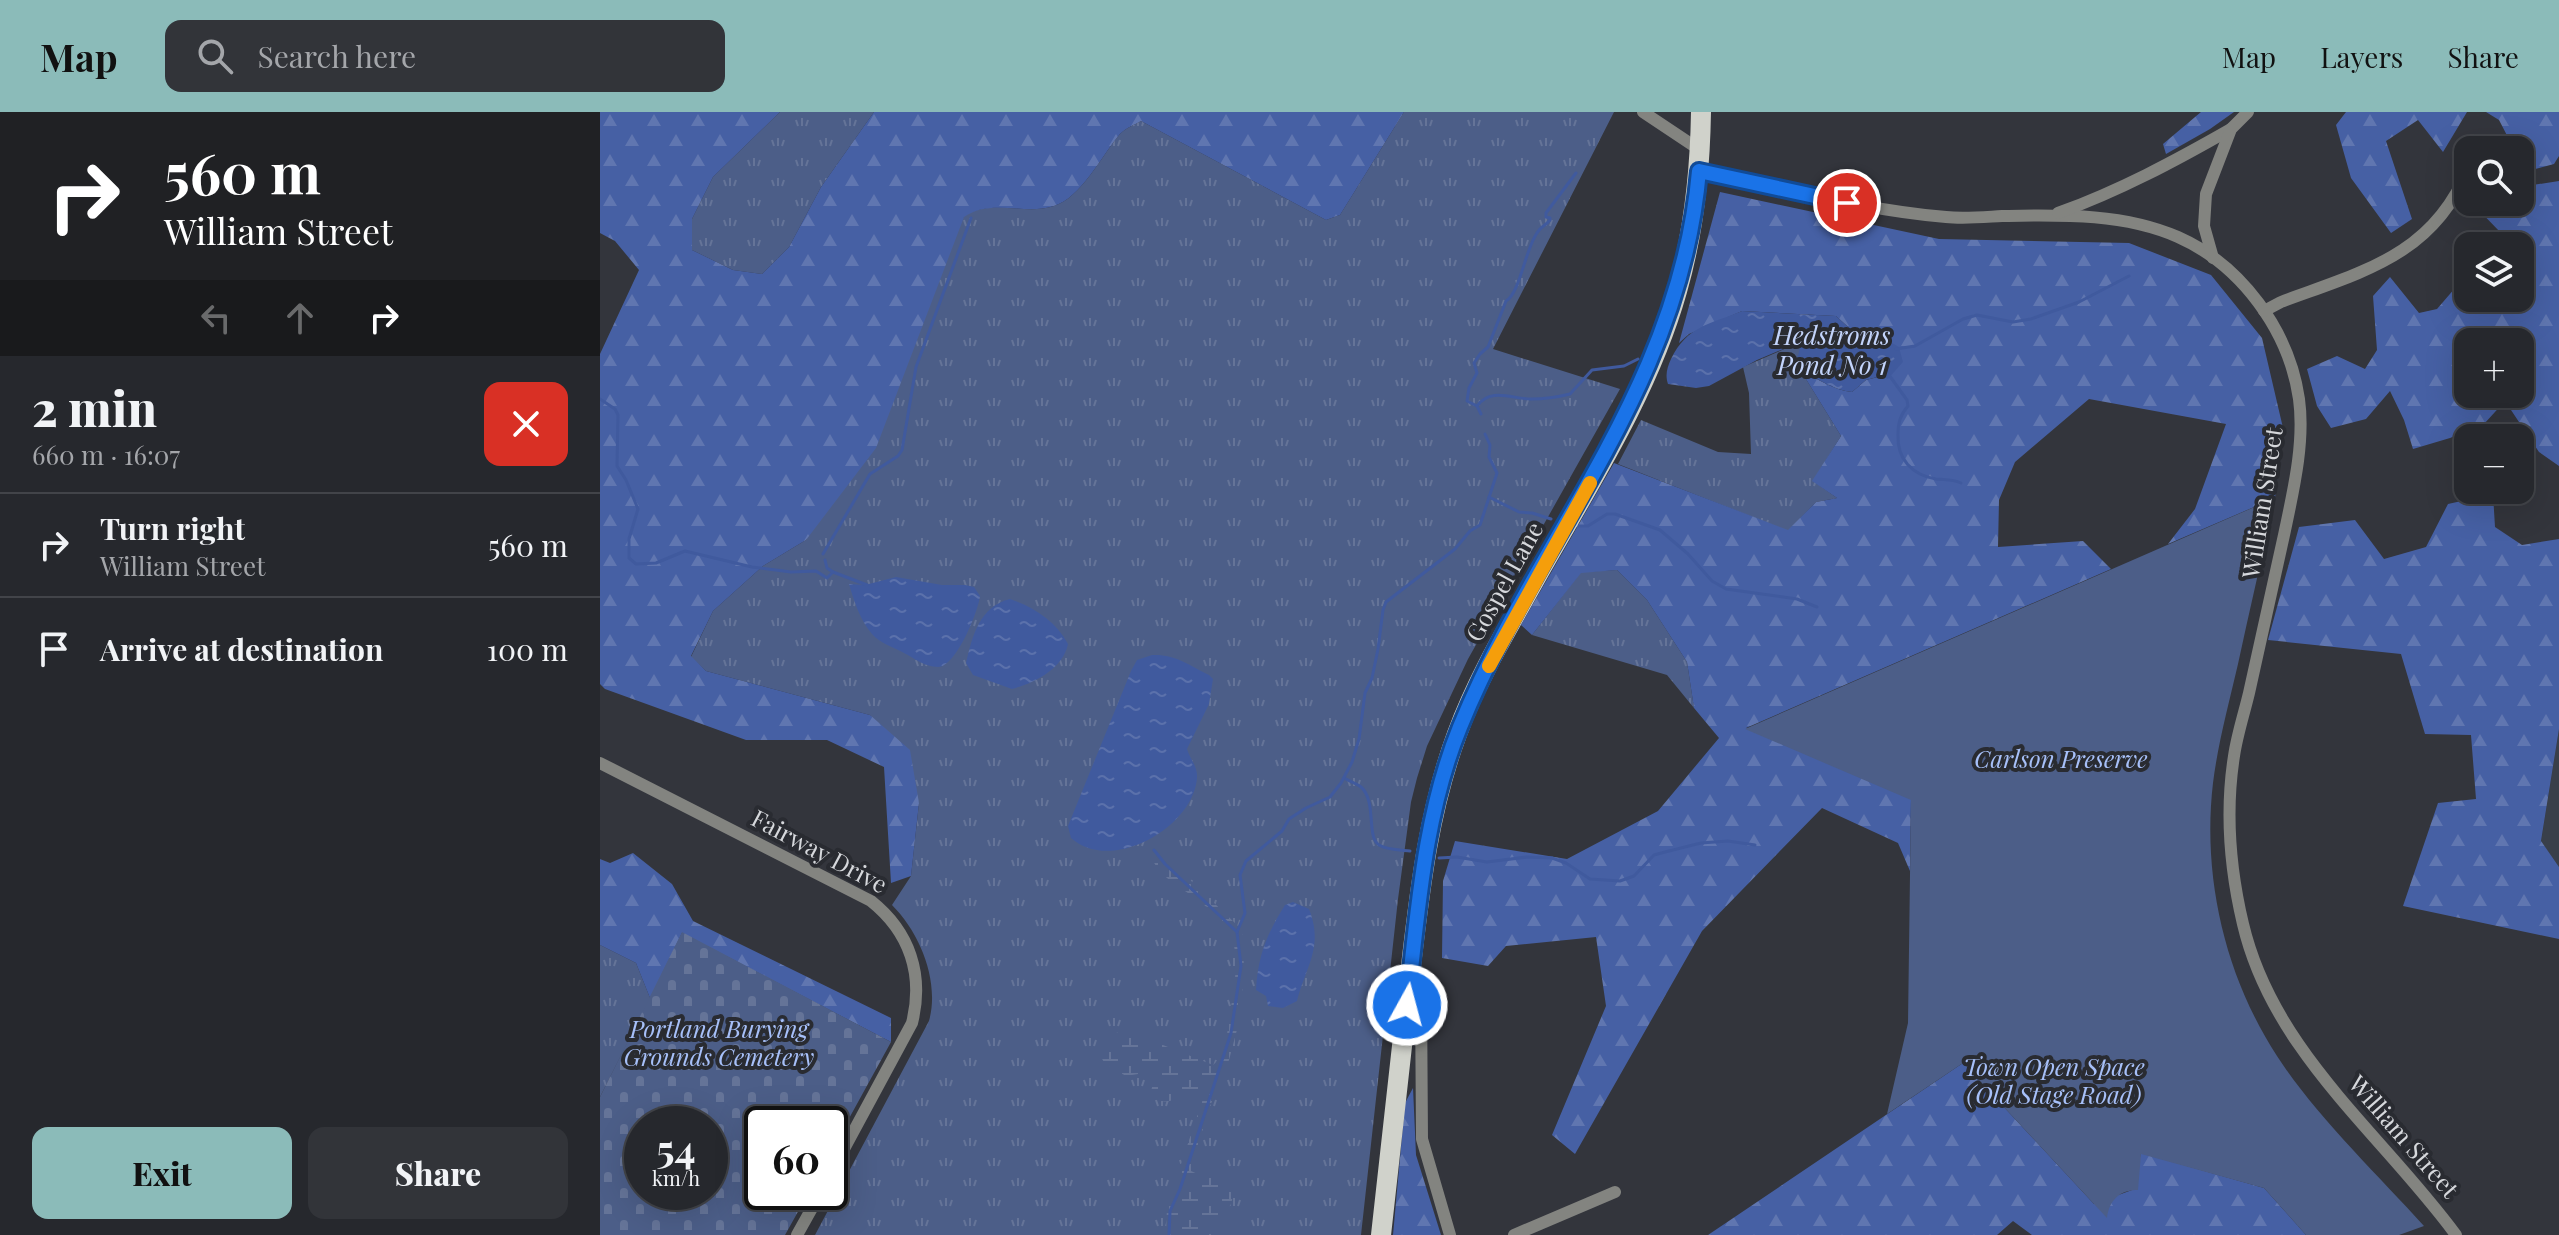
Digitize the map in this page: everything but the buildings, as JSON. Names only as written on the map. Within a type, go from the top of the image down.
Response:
[{"type":"main road","name":"Gospel Lane","points":[[1381,1235],[1429,831],[1453,744],[1497,649],[1622,423],[1660,341],[1687,251],[1700,160],[1701,112]]},
{"type":"street","points":[[1643,112],[1700,160]]},
{"type":"street","points":[[2051,216],[2102,198],[2155,172],[2231,129],[2248,112]]},
{"type":"street","points":[[2213,258],[2204,226],[2206,194],[2231,129]]},
{"type":"street","name":"William Street","points":[[1700,160],[1856,205],[1949,217],[2095,217],[2146,226],[2179,238],[2213,258],[2244,285],[2264,311],[2288,353],[2300,401],[2298,454],[2290,510],[2234,754],[2229,804],[2231,863],[2244,928],[2267,995],[2295,1039],[2350,1110],[2456,1235]]},
{"type":"street","points":[[2264,311],[2391,260],[2429,232],[2454,198]]},
{"type":"street","name":"Fairway Drive","points":[[600,763],[871,901],[902,933],[915,972],[916,1000],[912,1023],[848,1142]]},
{"type":"street","points":[[1410,975],[1418,983],[1421,993],[1422,1139],[1450,1235]]},
{"type":"street","points":[[1514,1235],[1615,1192]]},
{"type":"street","points":[[797,1235],[811,1210]]},
{"type":"shaded area","points":[[2559,729],[2559,867],[2541,842]]},
{"type":"green space","points":[[600,112],[780,112],[713,177],[692,219],[692,250],[733,270],[762,274],[789,247],[821,187],[874,112],[1404,112],[1340,215],[1326,220],[1141,121],[1120,134],[1082,185],[1064,201],[1043,209],[985,209],[964,217],[876,448],[806,540],[763,566],[713,611],[691,656],[706,671],[870,715],[910,750],[919,803],[911,876],[891,883],[884,767],[827,740],[746,740],[605,689],[600,684],[600,354],[639,270],[615,241],[600,233]]},
{"type":"green space","points":[[780,112],[874,112],[821,187],[789,247],[762,274],[733,270],[692,250],[692,219],[713,177]]},
{"type":"green space","points":[[1404,112],[1614,112],[1493,349],[1620,389],[1468,659],[1427,746],[1417,778],[1398,899],[1361,1235],[815,1235],[828,1210],[848,1210],[848,1173],[929,1021],[932,990],[925,958],[911,929],[892,905],[911,876],[919,803],[870,715],[706,671],[691,657],[713,611],[763,566],[806,540],[964,216],[985,208],[1043,209],[1064,201],[1082,185],[1120,134],[1141,121],[1326,220],[1340,215]]},
{"type":"green space","points":[[2201,112],[2234,112],[2166,154],[2163,144]]},
{"type":"green space","points":[[2346,112],[2467,112],[2443,152],[2418,120],[2386,141],[2412,219],[2391,233],[2351,178],[2336,125]]},
{"type":"green space","points":[[2486,112],[2559,112],[2559,156],[2554,164],[2534,169],[2534,136],[2507,136],[2499,120]]},
{"type":"green space","points":[[2559,181],[2559,466],[2539,452],[2534,444],[2534,424],[2520,424],[2510,408],[2534,408],[2534,328],[2454,328],[2454,408],[2499,408],[2484,424],[2454,424],[2454,436],[2413,449],[2390,391],[2366,419],[2331,428],[2317,406],[2307,369],[2337,356],[2365,369],[2377,350],[2373,296],[2390,277],[2419,313],[2437,309],[2454,289],[2454,312],[2534,312],[2534,232],[2500,232],[2485,216],[2534,216],[2534,185]]},
{"type":"green space","points":[[1720,192],[1939,239],[2129,243],[2211,275],[2262,338],[2283,428],[2275,498],[2168,544],[2195,509],[2226,424],[2089,399],[2015,462],[1999,500],[1998,547],[2083,541],[2111,569],[1746,728],[1911,799],[1910,871],[1898,843],[1822,808],[1702,931],[1575,1154],[1552,1135],[1606,1006],[1596,937],[1506,946],[1488,966],[1442,958],[1443,881],[1455,841],[1567,859],[1658,811],[1719,738],[1694,708],[1687,662],[1647,600],[1617,570],[1581,573],[1532,635],[1521,625],[1614,463],[1788,530],[1816,502],[1837,498],[1812,481],[1841,436],[1801,371],[1833,387],[1852,392],[1866,380],[1882,376],[1857,335],[1836,316],[1742,311],[1689,334],[1679,343]]},
{"type":"green space","points":[[1803,341],[1801,371],[1841,436],[1813,481],[1837,498],[1816,502],[1788,531],[1618,464],[1641,420],[1718,452],[1751,454],[1749,393],[1743,367]]},
{"type":"green space","name":"Carlson Preserve","points":[[2275,498],[2215,768],[2210,818],[2215,890],[2231,959],[2259,1025],[2277,1056],[2328,1122],[2424,1226],[2399,1235],[2306,1235],[2264,1188],[2141,1154],[2138,1190],[2116,1197],[2107,1218],[1963,1063],[1887,1114],[1908,1023],[1911,800],[1745,729]]},
{"type":"green space","points":[[2448,504],[2494,504],[2495,527],[2522,545],[2559,539],[2559,729],[2541,841],[2559,867],[2559,939],[2403,906],[2438,803],[2476,799],[2471,735],[2425,734],[2401,654],[2268,640],[2299,527],[2355,520],[2384,559],[2426,547]]},
{"type":"green space","points":[[1617,570],[1647,600],[1687,662],[1694,708],[1667,675],[1532,635],[1581,572]]},
{"type":"green space","points":[[1154,850],[1161,852],[1237,925],[1243,936],[1244,973],[1239,1022],[1191,1171],[1220,1181],[1232,1191],[1231,1204],[1216,1235],[1166,1235],[1167,1207],[1179,1185],[1170,1163],[1181,1164],[1204,1096],[1194,1092],[1161,1101],[1150,1096],[1153,1083],[1150,1072],[1126,1076],[1105,1064],[1101,1057],[1105,1040],[1116,1033],[1128,1031],[1213,1065],[1225,1042],[1236,971],[1233,941],[1216,915],[1161,872],[1152,858]]},
{"type":"green space","points":[[633,853],[672,884],[693,921],[891,1018],[891,1042],[682,933],[650,998],[636,963],[600,945],[600,859],[610,863]]},
{"type":"green space","name":"Portland Burying Grounds Cemetery","points":[[682,932],[891,1042],[848,1120],[848,1106],[744,1106],[744,1210],[799,1210],[785,1235],[600,1235],[600,1097]]},
{"type":"green space","points":[[600,945],[636,963],[650,998],[600,1097]]},
{"type":"green space","points":[[1963,1063],[2094,1204],[2132,1190],[2141,1153],[2264,1188],[2306,1235],[2032,1235],[2013,1221],[1997,1235],[1708,1235]]},
{"type":"green space","points":[[1413,1088],[1416,1155],[1441,1235],[1393,1235],[1405,1103]]},
{"type":"water","name":"Hedstroms Pond No 1","points":[[1742,311],[1836,316],[1857,335],[1872,331],[1899,347],[1903,362],[1888,379],[1881,376],[1866,380],[1852,392],[1846,391],[1801,371],[1797,359],[1802,341],[1757,360],[1709,386],[1696,388],[1668,384],[1668,365],[1684,339],[1710,323]]},
{"type":"water","points":[[896,577],[974,587],[980,596],[965,638],[945,665],[933,667],[920,662],[879,640],[864,623],[849,584],[865,585]]},
{"type":"water","points":[[1010,599],[1044,616],[1068,644],[1054,668],[1038,679],[1012,689],[973,675],[966,663],[984,615]]},
{"type":"water","points":[[1152,655],[1182,661],[1213,679],[1209,704],[1187,749],[1197,774],[1192,796],[1181,814],[1148,840],[1107,851],[1088,848],[1071,838],[1068,826],[1131,671],[1137,660]]},
{"type":"water","points":[[1293,902],[1309,909],[1315,934],[1312,956],[1297,1001],[1283,1008],[1268,1006],[1266,996],[1256,990],[1261,955],[1285,905]]},
{"type":"waterway","points":[[1481,414],[1477,406],[1467,401],[1469,388],[1477,373],[1474,363],[1488,347],[1506,301],[1516,288],[1530,246],[1540,229],[1550,220],[1546,213],[1576,173]]},
{"type":"waterway","points":[[823,554],[870,474],[902,450],[916,367],[971,218]]},
{"type":"waterway","name":"Hedstroms Pond No 1","points":[[1896,349],[1915,346],[1963,319],[1977,315],[2013,322],[2031,319],[2079,302],[2129,276]]},
{"type":"waterway","points":[[1477,406],[1495,395],[1536,399],[1570,394],[1592,370],[1624,366],[1638,359]]},
{"type":"waterway","name":"Hedstroms Pond No 1","points":[[1889,375],[1907,400],[1908,406],[1901,416],[1898,431],[1903,458],[1920,474],[1961,483]]},
{"type":"waterway","points":[[600,399],[615,409],[618,415],[617,466],[638,509],[629,539],[629,558],[636,564],[656,563],[685,551],[752,567],[791,572],[816,571],[827,578],[833,572],[867,585]]},
{"type":"waterway","points":[[1237,932],[1245,913],[1240,875],[1246,861],[1282,831],[1289,819],[1330,797],[1352,762],[1386,602],[1455,549],[1470,531],[1480,525],[1497,473],[1489,457],[1490,445],[1485,434]]},
{"type":"waterway","points":[[1489,497],[1519,512],[1551,519]]},
{"type":"waterway","points":[[1577,526],[1588,526],[1607,514],[1615,514],[1660,530],[1688,554],[1712,581],[1726,589],[1797,599],[1817,607]]},
{"type":"waterway","points":[[825,560],[827,568],[833,572]]},
{"type":"waterway","points":[[1344,778],[1366,793],[1375,841],[1386,848],[1410,851]]},
{"type":"waterway","points":[[1439,858],[1457,857],[1487,862],[1527,857],[1552,858],[1590,879],[1620,881],[1634,876],[1654,855],[1665,852],[1701,843],[1728,841],[1755,845]]},
{"type":"waterway","points":[[1154,850],[1237,932],[1241,966],[1231,1033],[1170,1211],[1169,1235]]},
{"type":"slow traffic","points":[[1489,666],[1590,483]]},
{"type":"route","points":[[1407,1005],[1427,842],[1448,759],[1471,701],[1497,649],[1622,423],[1660,341],[1687,251],[1699,171],[1847,203]]},
{"type":"park label","name":"Town Open Space (Old Stage Road)","points":[[2054,1082]]}]
